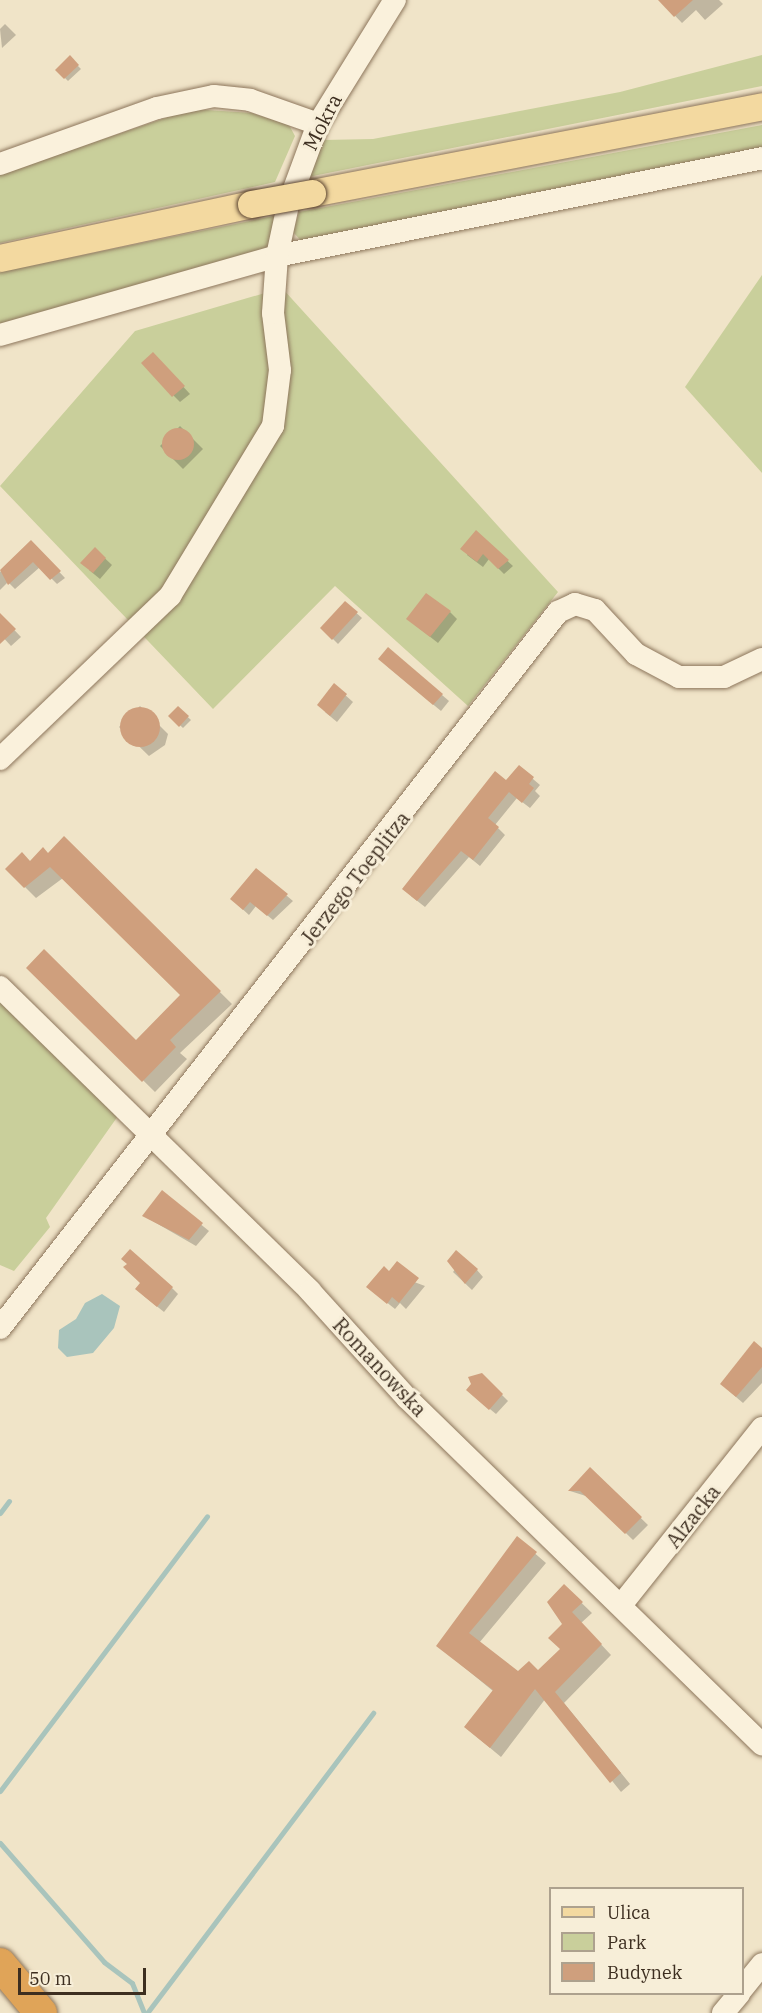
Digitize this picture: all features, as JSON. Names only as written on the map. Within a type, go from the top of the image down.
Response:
[{"type":"highway","points":[[0,1964],[41,2013]]},
{"type":"main road","points":[[0,258],[251,204],[762,106]]},
{"type":"street","name":"Mokra","points":[[0,759],[170,597],[273,426],[280,370],[273,313],[277,256],[291,196],[318,124],[395,0]]},
{"type":"street","points":[[0,164],[157,108],[213,96],[250,100],[318,124]]},
{"type":"street","points":[[0,335],[277,256],[762,158]]},
{"type":"street","name":"Jerzego Toeplitza","points":[[0,1328],[149,1134],[349,885],[558,612],[575,604],[596,610],[636,654],[679,678],[724,677],[762,659]]},
{"type":"street","name":"Romanowska","points":[[0,987],[310,1291],[407,1398],[622,1604],[762,1744]]},
{"type":"street","name":"Alzacka","points":[[622,1604],[762,1428]]},
{"type":"street","points":[[744,1986],[762,1964]]},
{"type":"street","points":[[723,2013],[738,1995]]},
{"type":"green space","points":[[762,55],[762,86],[308,177],[323,140],[373,139],[620,92]]},
{"type":"green space","points":[[192,109],[252,113],[289,125],[295,136],[275,182],[0,243],[0,174]]},
{"type":"green space","points":[[762,125],[762,151],[304,244],[293,232],[299,212]]},
{"type":"green space","points":[[274,216],[269,249],[0,326],[0,272]]},
{"type":"green space","points":[[762,275],[762,473],[685,387]]},
{"type":"green space","points":[[282,288],[558,592],[468,706],[335,586],[213,709],[0,486],[135,331]]},
{"type":"green space","points":[[0,1000],[118,1116],[46,1218],[50,1227],[14,1271],[0,1265]]},
{"type":"water","points":[[102,1294],[120,1306],[114,1328],[93,1353],[67,1357],[58,1348],[59,1330],[76,1319],[85,1303]]},
{"type":"building","points":[[658,0],[693,0],[674,17]]},
{"type":"building","points":[[70,55],[79,65],[64,79],[55,70]]},
{"type":"building","points":[[153,352],[185,386],[172,397],[141,363]]},
{"type":"building","points":[[178,428],[189,433],[194,444],[189,455],[178,460],[167,455],[162,444],[167,433]]},
{"type":"building","points":[[476,530],[509,560],[498,569],[483,554],[477,562],[460,549]]},
{"type":"building","points":[[31,540],[61,571],[50,580],[33,562],[8,585],[0,570]]},
{"type":"building","points":[[95,547],[106,558],[93,573],[80,563]]},
{"type":"building","points":[[426,593],[451,611],[430,637],[406,619]]},
{"type":"building","points":[[345,601],[358,612],[332,640],[320,628]]},
{"type":"building","points":[[0,613],[16,629],[0,644]]},
{"type":"building","points":[[388,647],[443,694],[433,705],[378,659]]},
{"type":"building","points":[[334,683],[347,694],[330,716],[317,705]]},
{"type":"building","points":[[178,706],[189,716],[179,727],[168,716]]},
{"type":"building","points":[[140,707],[154,713],[160,727],[154,741],[140,747],[126,741],[120,727],[126,713]]},
{"type":"building","points":[[519,765],[534,777],[529,784],[534,788],[522,803],[509,792],[488,818],[499,827],[473,860],[461,851],[417,901],[402,889],[495,771],[506,780]]},
{"type":"building","points":[[64,836],[221,991],[170,1040],[176,1047],[142,1082],[26,968],[44,949],[136,1040],[180,995],[50,867],[24,888],[5,869],[22,852],[30,861],[43,847],[48,853]]},
{"type":"building","points":[[256,868],[288,894],[267,916],[250,902],[243,910],[230,899]]},
{"type":"building","points":[[162,1190],[203,1223],[189,1240],[142,1216]]},
{"type":"building","points":[[130,1249],[173,1287],[157,1307],[135,1289],[140,1283],[123,1267],[127,1264],[121,1259]]},
{"type":"building","points":[[456,1250],[478,1269],[465,1284],[447,1261]]},
{"type":"building","points":[[397,1261],[419,1278],[399,1303],[392,1297],[387,1304],[366,1287],[384,1266],[389,1271]]},
{"type":"building","points":[[754,1341],[762,1348],[762,1367],[736,1397],[720,1384]]},
{"type":"building","points":[[482,1373],[503,1394],[489,1410],[466,1390],[471,1384],[468,1377]]},
{"type":"building","points":[[590,1467],[642,1517],[625,1534],[580,1491],[568,1491]]},
{"type":"building","points":[[517,1536],[537,1552],[469,1633],[518,1671],[529,1661],[538,1670],[560,1649],[548,1638],[562,1624],[547,1602],[564,1584],[583,1602],[572,1612],[602,1644],[555,1692],[621,1773],[610,1783],[535,1689],[490,1748],[464,1727],[493,1690],[436,1646]]},
{"type":"waterway","points":[[0,1513],[9,1501]]},
{"type":"waterway","points":[[0,1791],[207,1516]]},
{"type":"waterway","points":[[147,2013],[373,1713]]},
{"type":"waterway","points":[[0,1843],[104,1962],[132,1983],[144,2013]]}]
